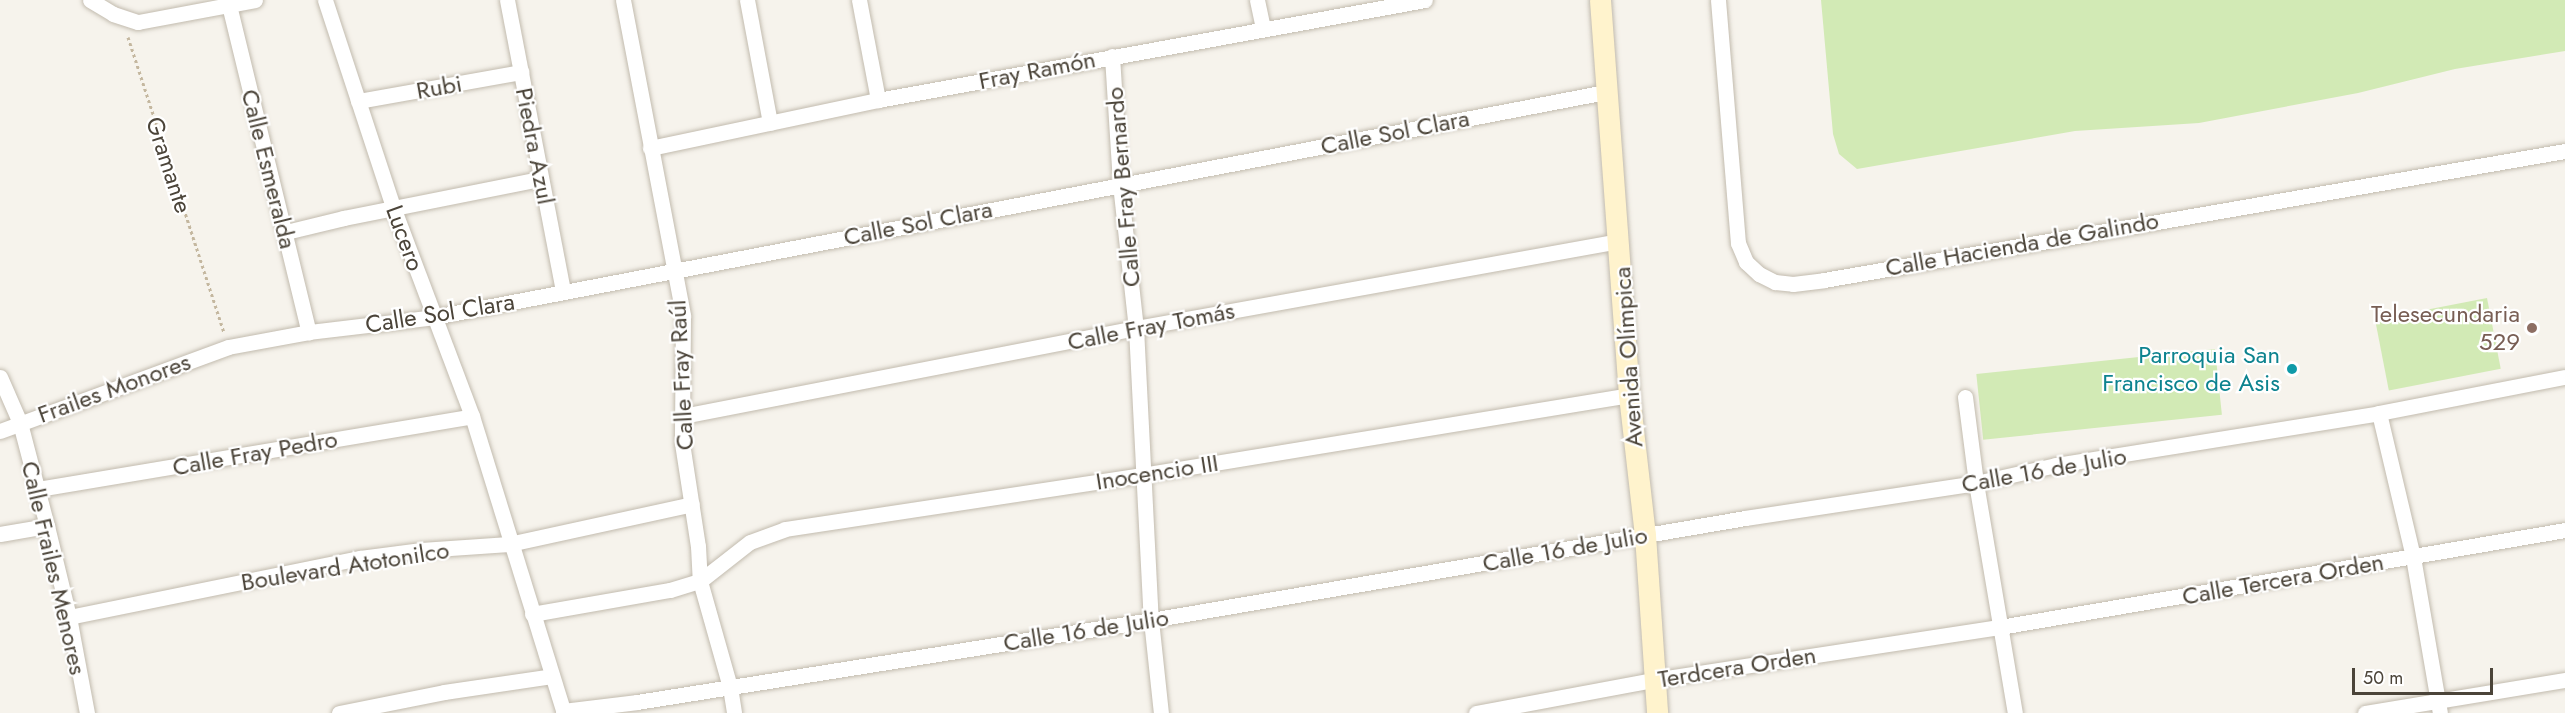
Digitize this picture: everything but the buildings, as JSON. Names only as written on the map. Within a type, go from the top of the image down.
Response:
[{"type":"street","points":[[90,0],[122,18],[138,22],[255,0]]},
{"type":"street","name":"Lucero","points":[[325,0],[393,207],[472,417],[509,544],[564,712]]},
{"type":"street","name":"Piedra Azul","points":[[507,0],[563,292]]},
{"type":"street","name":"Calle Fray Raúl","points":[[623,0],[683,327],[682,443],[692,504],[700,581],[730,687],[734,713]]},
{"type":"street","points":[[747,0],[770,123]]},
{"type":"street","points":[[859,0],[878,100]]},
{"type":"street","points":[[1257,0],[1263,28]]},
{"type":"street","name":"Fray Ramón","points":[[650,148],[878,100],[1263,28],[1378,4],[1425,0]]},
{"type":"street","name":"Avenida Olímpica","points":[[1600,0],[1629,394],[1645,535],[1657,713]]},
{"type":"street","name":"Calle Hacienda de Galindo","points":[[1718,0],[1738,243],[1746,262],[1759,274],[1775,282],[1793,284],[1824,280],[2565,151]]},
{"type":"street","name":"Calle Esmeralda","points":[[229,5],[309,332]]},
{"type":"street","name":"Calle Fray Bernardo","points":[[1112,56],[1120,184],[1136,328],[1151,620],[1161,713]]},
{"type":"street","name":"Rubi","points":[[358,102],[521,72]]},
{"type":"street","name":"Calle Sol Clara","points":[[228,347],[309,332],[434,317],[1606,92]]},
{"type":"street","points":[[286,232],[393,207],[540,179]]},
{"type":"street","name":"Calle Fray Tomás","points":[[683,416],[1136,328],[1619,241]]},
{"type":"street","name":"Frailes Monores","points":[[0,431],[228,347]]},
{"type":"street","name":"Calle Frailes Menores","points":[[0,377],[20,423],[38,489],[69,617],[87,713]]},
{"type":"street","name":"Calle 16 de Julio","points":[[564,712],[1151,620],[1645,535],[1976,483],[2056,465],[2379,413],[2565,377]]},
{"type":"street","name":"Inocencio III","points":[[700,581],[750,542],[785,529],[1142,475],[1629,394]]},
{"type":"street","points":[[1965,397],[1976,483],[2015,713]]},
{"type":"street","points":[[2379,413],[2413,557],[2440,706]]},
{"type":"street","name":"Calle Fray Pedro","points":[[38,489],[472,417]]},
{"type":"street","name":"Boulevard Atotonilco","points":[[69,617],[360,558],[421,550],[509,544],[692,504]]},
{"type":"street","points":[[0,534],[47,526]]},
{"type":"street","name":"Calle Tercera Orden","points":[[2000,627],[2565,530]]},
{"type":"street","points":[[532,614],[670,590],[700,581]]},
{"type":"street","name":"Terdcera Orden","points":[[1476,713],[1569,698],[1653,680],[2000,627]]},
{"type":"street","points":[[339,713],[444,692],[552,676]]},
{"type":"street","points":[[2365,713],[2440,706],[2565,680]]},
{"type":"path","name":"Gramante","points":[[122,18],[228,347]]},
{"type":"green space","points":[[1821,0],[2565,0],[2565,51],[2455,69],[2358,93],[2199,123],[2075,131],[1857,169],[1839,154],[1833,134]]},
{"type":"green space","points":[[2487,298],[2501,369],[2389,390],[2375,320]]},
{"type":"green space","points":[[2215,349],[2222,415],[1983,440],[1976,374]]},
{"type":"place","name":"Telesecundaria 529","points":[[2532,328]]},
{"type":"place","name":"Parroquia San Francisco de Asis","points":[[2292,369]]}]
